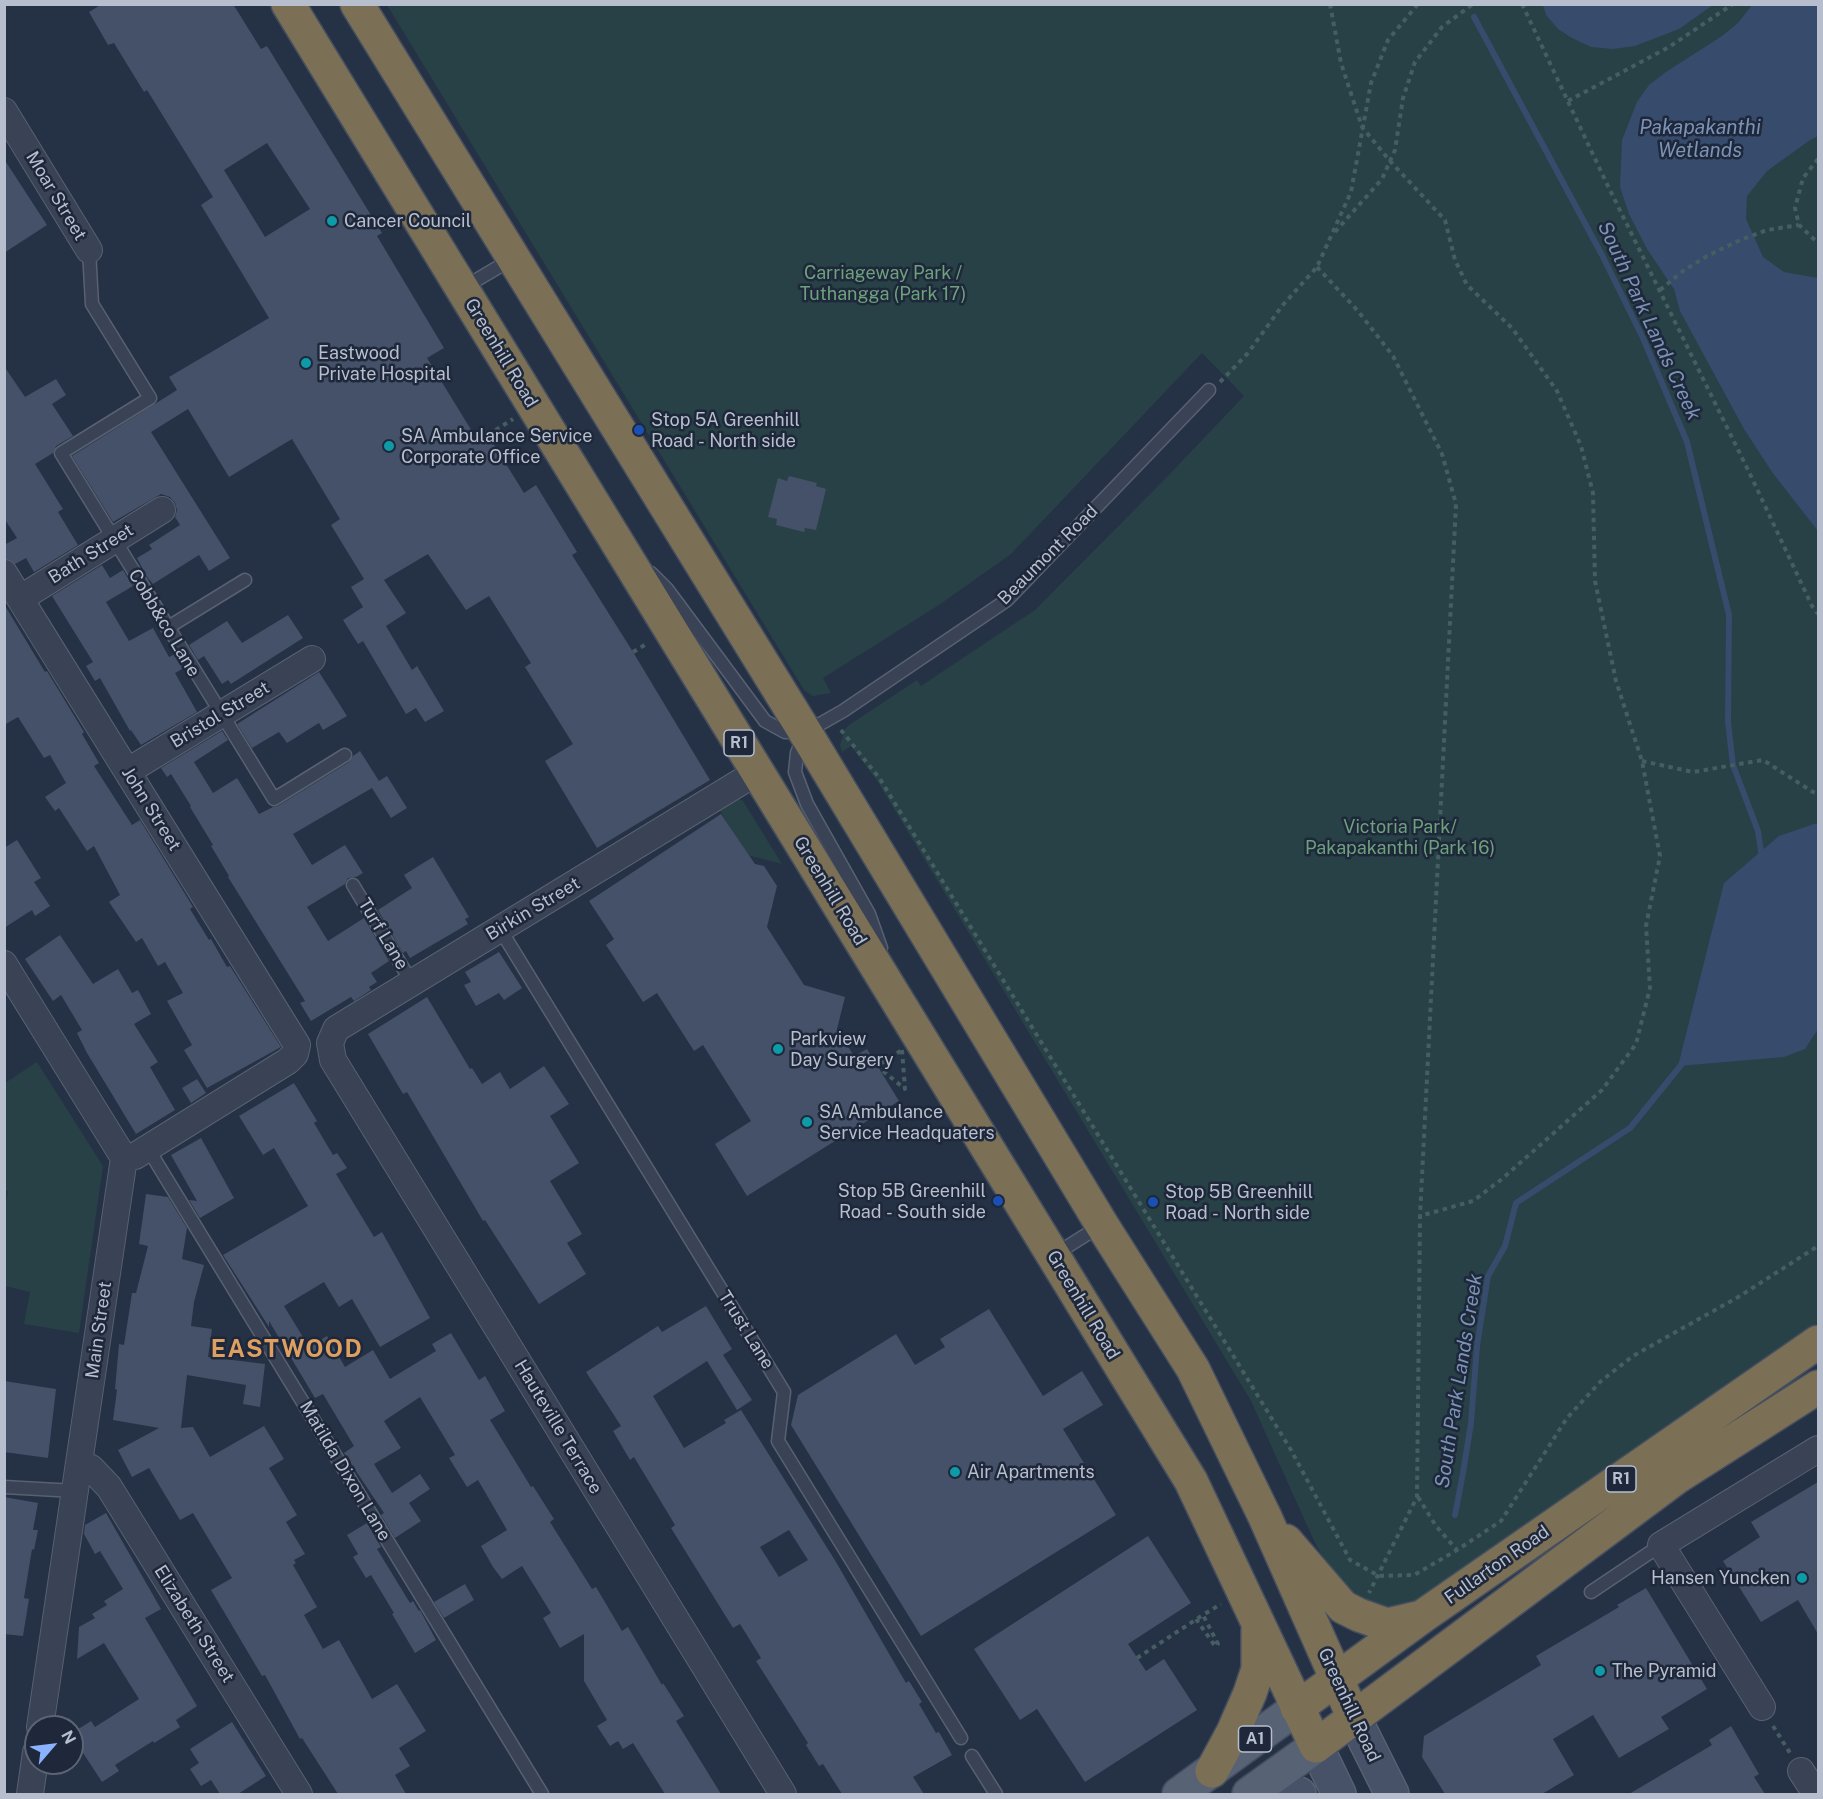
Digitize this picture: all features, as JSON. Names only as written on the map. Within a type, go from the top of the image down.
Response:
[{"type":"highway","name":"Greenhill Road","points":[[288,4],[1191,1481],[1316,1746]]},
{"type":"highway","name":"Greenhill Road","points":[[357,4],[513,258],[818,725],[1102,1225],[1193,1369],[1266,1517],[1354,1718]]},
{"type":"highway","name":"Fullarton Road","points":[[1298,1708],[1423,1616],[1818,1342]]},
{"type":"highway","name":"Fullarton Road","points":[[1316,1746],[1677,1477],[1818,1387]]},
{"type":"highway","name":"R1","points":[[1266,1517],[1343,1607],[1359,1616],[1387,1625],[1423,1616]]},
{"type":"highway","points":[[1212,1771],[1233,1732],[1258,1669],[1258,1627]]},
{"type":"main road","name":"Fullarton Road","points":[[1179,1794],[1298,1708]]},
{"type":"main road","name":"Greenhill Road","points":[[1354,1718],[1392,1794]]},
{"type":"main road","name":"Greenhill Road","points":[[1316,1746],[1339,1794]]},
{"type":"main road","name":"Fullarton Road","points":[[1254,1791],[1316,1746]]},
{"type":"main road","points":[[1254,1791],[1299,1794]]},
{"type":"street","name":"Moar Street","points":[[4,111],[89,250]]},
{"type":"street","name":"Bath Street","points":[[21,598],[162,510]]},
{"type":"street","name":"John Street","points":[[4,573],[297,1045],[295,1054],[288,1061],[147,1147]]},
{"type":"street","name":"Bristol Street","points":[[128,771],[312,659]]},
{"type":"street","name":"Birkin Street","points":[[333,1060],[330,1044],[336,1029],[757,772]]},
{"type":"street","points":[[4,964],[124,1158],[135,1155],[147,1147]]},
{"type":"street","name":"Hauteville Terrace","points":[[333,1060],[783,1794]]},
{"type":"street","name":"Main Street","points":[[42,1715],[124,1158]]},
{"type":"street","points":[[1762,1707],[1661,1545],[1818,1449]]},
{"type":"street","name":"Elizabeth Street","points":[[79,1463],[91,1468],[109,1487],[298,1794]]},
{"type":"street","points":[[1801,1771],[1816,1794]]},
{"type":"street","points":[[30,1794],[33,1775]]},
{"type":"lane","name":"Cobb&co Lane","points":[[89,250],[92,304],[150,398],[60,453],[274,799],[345,755]]},
{"type":"lane","points":[[462,289],[513,258]]},
{"type":"lane","name":"Beaumont Road","points":[[818,725],[1007,600],[1209,390]]},
{"type":"lane","points":[[608,528],[667,589],[765,721],[784,732],[818,725]]},
{"type":"lane","points":[[167,628],[244,580]]},
{"type":"lane","points":[[818,725],[797,753],[795,772],[807,804],[869,914],[903,1012]]},
{"type":"lane","name":"Turf Lane","points":[[353,885],[412,983]]},
{"type":"lane","name":"Trust Lane","points":[[500,929],[784,1392],[778,1441],[961,1738]]},
{"type":"lane","name":"Matilda Dixon Lane","points":[[147,1147],[543,1794]]},
{"type":"lane","points":[[1053,1256],[1102,1225]]},
{"type":"lane","points":[[4,1486],[75,1491]]},
{"type":"lane","points":[[1591,1592],[1661,1545]]},
{"type":"lane","points":[[972,1756],[996,1794]]},
{"type":"path","points":[[1330,4],[1341,63],[1362,127],[1445,220],[1455,260],[1467,285],[1512,328],[1538,364],[1557,391],[1581,447],[1593,493],[1595,581],[1616,681],[1642,761],[1660,856],[1646,926],[1650,988],[1636,1044],[1602,1090],[1502,1179],[1473,1201],[1420,1216]]},
{"type":"path","points":[[1209,390],[1226,377],[1248,353],[1282,306],[1317,267],[1351,192],[1371,83],[1388,40],[1418,4]]},
{"type":"path","points":[[1332,234],[1382,179],[1395,150],[1403,98],[1415,62],[1442,27],[1473,4]]},
{"type":"path","points":[[1522,4],[1812,606],[1818,614]]},
{"type":"path","points":[[1568,101],[1669,47],[1733,4]]},
{"type":"path","points":[[1818,159],[1803,178],[1795,208],[1799,225],[1818,243]]},
{"type":"path","points":[[1660,290],[1699,261],[1738,241],[1767,230],[1799,225]]},
{"type":"path","points":[[1317,267],[1358,311],[1393,356],[1442,454],[1456,504],[1420,1216],[1418,1497],[1368,1594]]},
{"type":"path","points":[[488,435],[514,418]]},
{"type":"path","points":[[1812,606],[1818,603]]},
{"type":"path","points":[[633,652],[650,642]]},
{"type":"path","points":[[818,725],[880,779],[1291,1450],[1350,1560],[1379,1576],[1414,1575],[1501,1521],[1567,1418],[1601,1382],[1633,1356],[1740,1296],[1818,1246]]},
{"type":"path","points":[[1642,761],[1693,772],[1763,760],[1818,793]]},
{"type":"path","points":[[902,1050],[905,1089],[886,1074],[877,1066],[902,1050]]},
{"type":"path","points":[[1418,1497],[1436,1527],[1457,1550]]},
{"type":"path","points":[[1137,1658],[1226,1601]]},
{"type":"path","points":[[1196,1619],[1215,1647],[1218,1644],[1203,1615]]},
{"type":"path","points":[[1762,1707],[1801,1771]]},
{"type":"green space","name":"Victoria Park/ Pakapakanthi (Park 16)","points":[[387,5],[1818,5],[1818,1322],[1410,1607],[1376,1610],[1350,1597],[1333,1575],[1315,1543],[1251,1401],[876,779],[851,746],[842,752],[840,745],[845,729],[849,725],[917,680],[921,686],[1035,610],[1244,396],[1202,353],[1011,554],[939,605],[823,678],[831,693],[813,696],[804,690]]},
{"type":"green space","points":[[739,799],[743,801],[782,864],[747,855],[720,811]]},
{"type":"green space","points":[[37,1062],[103,1166],[79,1333],[24,1324],[30,1292],[5,1286],[4,1212],[8,1191],[4,1190],[5,1083]]},
{"type":"water","points":[[1543,4],[1713,5],[1679,29],[1635,46],[1613,49],[1591,47],[1558,29],[1546,15]]},
{"type":"water","name":"Pakapakanthi Wetlands","points":[[1752,5],[1818,5],[1818,136],[1767,171],[1747,196],[1746,219],[1763,257],[1784,272],[1818,278],[1818,531],[1772,472],[1744,429],[1680,311],[1674,289],[1647,249],[1629,214],[1620,187],[1622,140],[1637,102],[1649,85],[1722,36],[1738,23]]},
{"type":"water","points":[[1818,824],[1818,1029],[1805,1049],[1784,1057],[1678,1066],[1724,883],[1779,836]]},
{"type":"building","points":[[102,4],[233,4],[261,49],[267,46],[382,233],[377,236],[444,348],[427,358],[475,436],[485,430],[524,493],[536,485],[577,552],[572,555],[710,780],[597,848],[545,761],[573,744],[525,667],[531,663],[489,596],[466,610],[428,554],[384,580],[406,613],[386,626],[412,670],[417,666],[444,711],[425,722],[416,708],[406,714],[363,641],[358,644],[343,620],[363,607],[351,587],[364,579],[331,525],[340,519],[292,439],[229,477],[188,409],[151,432],[230,558],[209,571],[199,555],[153,584],[147,577],[137,558],[152,549],[149,545],[180,525],[175,517],[177,510],[175,503],[170,497],[161,494],[113,522],[72,456],[177,390],[169,377],[269,318],[201,205],[213,197],[147,90],[144,92],[114,43],[108,45],[89,12]],"holes":[[[267,143],[310,209],[265,237],[224,170]]]},
{"type":"building","points":[[4,159],[47,225],[4,253]]},
{"type":"building","points":[[4,366],[25,397],[56,379],[66,395],[52,404],[73,436],[56,446],[53,453],[35,464],[63,509],[58,512],[78,545],[34,572],[26,558],[15,564],[4,558],[4,545],[17,538],[4,518]]},
{"type":"building","points":[[789,476],[817,483],[816,486],[826,489],[816,530],[805,528],[804,532],[776,525],[777,519],[768,517],[778,478],[787,481]]},
{"type":"building","points":[[102,565],[110,578],[123,570],[133,586],[106,602],[129,641],[153,628],[169,657],[175,654],[184,668],[175,673],[197,712],[141,745],[130,731],[100,678],[95,681],[86,666],[93,662],[52,596]]},
{"type":"building","points":[[4,604],[84,732],[82,734],[99,763],[94,766],[132,825],[140,820],[193,907],[190,909],[209,940],[211,939],[227,967],[230,966],[281,1047],[207,1088],[184,1050],[192,1045],[167,1001],[183,993],[165,962],[158,966],[142,938],[136,942],[109,902],[120,895],[94,846],[87,851],[59,808],[55,811],[45,797],[66,783],[50,755],[44,758],[18,717],[4,725]]},
{"type":"building","points":[[288,615],[303,638],[231,684],[228,680],[222,684],[204,656],[198,660],[189,645],[227,621],[242,643]]},
{"type":"building","points":[[319,672],[347,716],[323,730],[319,723],[287,743],[279,732],[252,748],[237,724]]},
{"type":"building","points":[[222,731],[228,740],[194,762],[213,793],[237,778],[259,814],[278,806],[349,762],[360,751],[379,781],[387,776],[407,808],[391,818],[372,788],[293,834],[312,865],[345,845],[363,873],[348,878],[345,884],[307,907],[328,941],[364,918],[389,961],[371,973],[377,982],[369,987],[371,990],[354,1001],[351,997],[311,1021],[300,1003],[305,1001],[228,877],[191,806],[171,774],[167,777],[161,768]]},
{"type":"building","points":[[721,814],[755,864],[764,866],[777,886],[767,927],[804,985],[845,997],[837,1029],[854,1056],[867,1049],[899,1101],[747,1196],[715,1144],[751,1121],[703,1045],[694,1051],[657,993],[643,1002],[606,945],[614,939],[589,901]]},
{"type":"building","points":[[17,840],[41,878],[34,882],[50,906],[35,916],[32,910],[4,928],[4,848]]},
{"type":"building","points":[[433,857],[469,917],[465,919],[468,924],[410,958],[406,951],[403,953],[378,910],[412,888],[404,875]]},
{"type":"building","points":[[60,935],[93,984],[118,969],[132,993],[138,990],[151,1014],[134,1024],[158,1062],[150,1067],[175,1110],[136,1134],[87,1053],[77,1033],[82,1030],[61,995],[53,1001],[25,959]]},
{"type":"building","points":[[499,952],[522,988],[504,1000],[499,993],[476,1006],[464,985],[471,982],[465,972]]},
{"type":"building","points":[[427,997],[470,1069],[472,1068],[482,1084],[500,1072],[510,1089],[544,1066],[569,1104],[550,1116],[579,1163],[550,1181],[582,1234],[567,1243],[586,1274],[539,1304],[485,1220],[483,1221],[407,1092],[403,1094],[368,1034]]},
{"type":"building","points":[[197,1079],[206,1093],[191,1103],[182,1088]]},
{"type":"building","points":[[294,1083],[317,1121],[314,1123],[333,1155],[337,1153],[347,1168],[336,1174],[374,1237],[382,1232],[430,1318],[380,1347],[352,1299],[339,1307],[324,1282],[284,1306],[309,1347],[327,1336],[345,1367],[373,1350],[390,1379],[436,1351],[432,1344],[451,1333],[479,1380],[485,1376],[505,1411],[490,1420],[531,1487],[533,1486],[554,1519],[550,1522],[592,1589],[596,1587],[622,1631],[628,1627],[662,1685],[663,1683],[684,1716],[676,1721],[721,1794],[665,1794],[633,1743],[623,1749],[618,1741],[610,1746],[597,1726],[607,1720],[584,1681],[584,1634],[560,1648],[543,1618],[551,1613],[522,1566],[502,1579],[493,1567],[481,1546],[507,1530],[478,1480],[467,1487],[449,1458],[455,1455],[420,1397],[384,1421],[401,1448],[374,1464],[392,1493],[420,1474],[430,1489],[409,1503],[421,1521],[395,1538],[381,1515],[384,1513],[344,1453],[354,1446],[323,1394],[315,1398],[269,1321],[269,1327],[223,1255],[308,1206],[274,1148],[263,1155],[239,1116]]},
{"type":"building","points":[[201,1138],[234,1198],[200,1218],[189,1200],[197,1201],[171,1155]]},
{"type":"building","points":[[146,1194],[168,1197],[187,1228],[182,1259],[204,1265],[194,1302],[191,1326],[212,1329],[208,1357],[265,1364],[260,1407],[243,1404],[246,1385],[187,1375],[181,1428],[193,1427],[210,1457],[264,1426],[284,1459],[269,1468],[297,1515],[286,1522],[305,1554],[294,1560],[296,1563],[293,1565],[317,1607],[304,1615],[323,1649],[339,1640],[372,1699],[397,1684],[426,1731],[399,1748],[410,1766],[395,1775],[406,1794],[338,1794],[302,1738],[300,1739],[265,1675],[262,1676],[211,1590],[232,1578],[193,1513],[180,1520],[149,1468],[132,1477],[118,1450],[159,1428],[113,1420],[119,1344],[124,1345],[132,1293],[136,1293],[148,1246],[139,1244]]},
{"type":"building","points":[[706,1306],[732,1349],[723,1355],[752,1400],[737,1410],[707,1361],[653,1396],[684,1448],[726,1423],[724,1420],[741,1410],[836,1562],[906,1683],[909,1681],[922,1702],[919,1704],[936,1733],[939,1732],[952,1755],[913,1777],[924,1794],[842,1794],[823,1764],[819,1766],[806,1745],[808,1743],[756,1661],[761,1658],[740,1624],[733,1628],[671,1528],[675,1525],[634,1457],[630,1460],[613,1431],[621,1426],[586,1372],[658,1326],[662,1332]],"holes":[[[789,1530],[808,1560],[779,1577],[760,1547]]]},
{"type":"building","name":"Air Apartments","points":[[989,1309],[1043,1396],[1082,1371],[1103,1405],[1063,1429],[1116,1515],[921,1636],[791,1425],[798,1395],[896,1334],[915,1365],[945,1347],[940,1339]]},
{"type":"building","points":[[4,1381],[56,1389],[48,1458],[4,1452]]},
{"type":"building","name":"Hansen Yuncken","points":[[1818,1482],[1818,1634],[1798,1600],[1761,1622],[1723,1561],[1760,1537],[1751,1522]]},
{"type":"building","points":[[4,1497],[38,1503],[33,1530],[38,1530],[34,1550],[32,1549],[24,1598],[29,1599],[23,1636],[4,1634]]},
{"type":"building","points":[[106,1513],[161,1609],[145,1618],[197,1706],[176,1720],[180,1727],[115,1765],[119,1771],[102,1782],[84,1754],[84,1725],[91,1721],[95,1727],[139,1699],[104,1643],[77,1659],[79,1627],[95,1618],[92,1614],[107,1605],[104,1601],[123,1589],[100,1551],[95,1554],[84,1534],[85,1525]]},
{"type":"building","points":[[367,1523],[381,1547],[377,1549],[410,1603],[413,1601],[420,1610],[436,1640],[415,1653],[371,1575],[366,1578],[353,1557],[358,1554],[347,1535]]},
{"type":"building","points":[[1148,1536],[1191,1603],[1128,1644],[1146,1671],[1164,1659],[1197,1710],[1085,1782],[1037,1709],[1020,1720],[974,1649]]},
{"type":"building","points":[[465,1584],[474,1600],[444,1618],[434,1602]]},
{"type":"building","points":[[1646,1588],[1707,1689],[1661,1717],[1669,1729],[1619,1758],[1593,1715],[1553,1739],[1574,1775],[1542,1794],[1445,1794],[1422,1757],[1424,1736],[1541,1665],[1536,1656],[1619,1607],[1617,1605]]},
{"type":"building","points":[[232,1722],[266,1776],[238,1794],[220,1794],[211,1780],[201,1786],[190,1769],[199,1763],[190,1749]]},
{"type":"building","points":[[1731,1726],[1759,1774],[1754,1777],[1765,1794],[1629,1794],[1712,1745],[1709,1740]]},
{"type":"waterway","name":"South Park Lands Creek","points":[[1474,17],[1602,255],[1643,338],[1687,442],[1729,615],[1728,722],[1733,765],[1758,831],[1762,858]]},
{"type":"waterway","name":"South Park Lands Creek","points":[[1455,1515],[1471,1423],[1477,1346],[1488,1276],[1505,1246],[1516,1203],[1630,1128],[1686,1059]]},
{"type":"place","name":"Cancer Council","points":[[332,221]]},
{"type":"place","name":"Eastwood Private Hospital","points":[[306,363]]},
{"type":"place","name":"Stop 5A Greenhill Road - North side","points":[[639,430]]},
{"type":"place","name":"SA Ambulance Service Corporate Office","points":[[389,446]]},
{"type":"place","name":"Parkview Day Surgery","points":[[778,1049]]},
{"type":"place","name":"SA Ambulance Service Headquaters","points":[[807,1122]]},
{"type":"place","name":"Stop 5B Greenhill Road - South side","points":[[998,1201]]},
{"type":"place","name":"Stop 5B Greenhill Road - North side","points":[[1153,1202]]},
{"type":"place","name":"Air Apartments","points":[[955,1472]]},
{"type":"place","name":"Hansen Yuncken","points":[[1802,1578]]},
{"type":"place","name":"The Pyramid","points":[[1600,1671]]},
{"type":"district","name":"EASTWOOD","points":[[287,1350]]},
{"type":"park label","name":"Carriageway Park / Tuthangga (Park 17)","points":[[883,283]]}]
